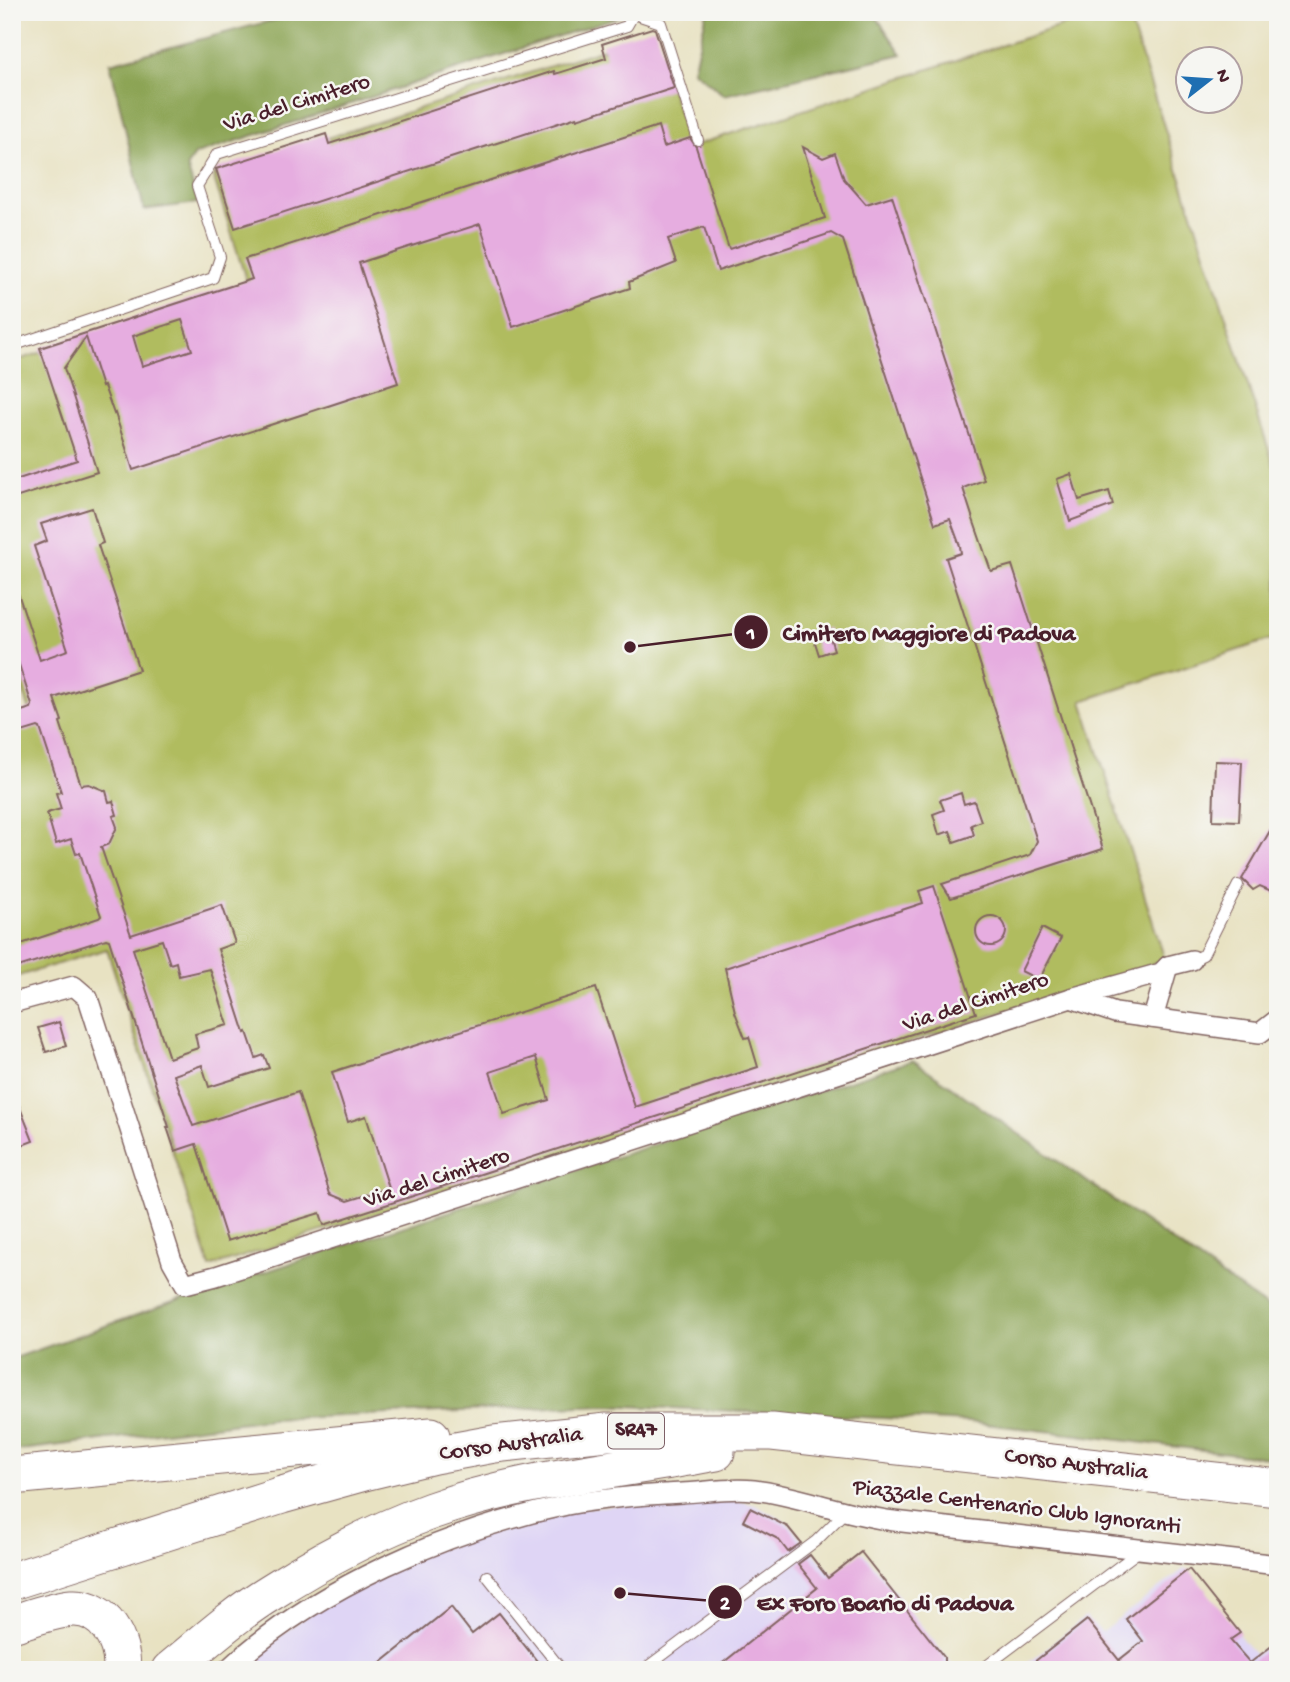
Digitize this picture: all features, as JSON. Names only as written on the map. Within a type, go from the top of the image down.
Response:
[{"type":"highway","points":[[12,1476],[515,1428],[651,1422],[715,1441]]},
{"type":"highway","name":"Corso Australia","points":[[12,1581],[282,1495],[434,1455],[494,1444],[607,1432],[715,1441],[974,1474],[1278,1508]]},
{"type":"highway","name":"Corso Australia","points":[[12,1605],[352,1497],[491,1469],[648,1454],[772,1432],[1278,1489]]},
{"type":"highway","points":[[170,1670],[269,1592],[364,1539],[432,1511],[579,1473],[643,1465],[715,1441]]},
{"type":"highway","points":[[12,1624],[74,1608],[90,1612],[112,1630],[122,1655],[122,1670]]},
{"type":"street","name":"Via del Cimitero","points":[[12,1003],[74,986],[88,998],[172,1261],[185,1284],[1071,998],[1161,973],[1168,966],[1192,960]]},
{"type":"street","points":[[1153,1018],[1168,966]]},
{"type":"street","name":"Via del Cimitero","points":[[1071,998],[1115,1013],[1260,1033],[1278,1019]]},
{"type":"street","name":"Piazzale Centenario Club Ignoranti","points":[[227,1670],[275,1631],[353,1583],[418,1552],[485,1527],[567,1505],[630,1496],[752,1490],[866,1517],[1278,1565]]},
{"type":"lane","points":[[634,13],[661,23],[698,140]]},
{"type":"lane","name":"Via del Cimitero","points":[[12,346],[213,278],[220,257],[197,186],[217,154],[627,26],[634,13]]},
{"type":"lane","points":[[1192,960],[1203,955],[1238,885]]},
{"type":"lane","points":[[643,1670],[816,1541],[845,1512]]},
{"type":"lane","points":[[981,1670],[1141,1549]]},
{"type":"lane","points":[[487,1576],[562,1670]]},
{"type":"shaded area","points":[[724,1497],[755,1505],[787,1522],[833,1575],[863,1552],[957,1670],[236,1670],[314,1610],[402,1560],[570,1509]]},
{"type":"shaded area","points":[[1185,1568],[1255,1655],[1272,1642],[1278,1649],[1278,1670],[1019,1670],[1085,1617],[1102,1632]]},
{"type":"green space","points":[[312,12],[626,12],[624,15],[196,154],[187,166],[198,203],[144,210],[110,63]]},
{"type":"green space","points":[[707,12],[873,12],[902,54],[724,95],[693,70]]},
{"type":"green space","points":[[1104,12],[1127,12],[1278,478],[1278,637],[1082,701],[1165,960],[210,1267],[107,949],[12,978],[12,716],[30,711],[12,657],[12,362],[248,286],[213,175],[653,33],[690,147]]},
{"type":"green space","points":[[913,1060],[1278,1315],[1278,1459],[969,1422],[605,1405],[270,1419],[12,1451],[12,1359],[182,1299]]},
{"type":"building","points":[[655,29],[674,88],[235,228],[216,169],[326,134],[329,144],[554,71],[555,74],[606,58],[602,44]]},
{"type":"building","points":[[658,126],[664,147],[690,138],[696,147],[729,249],[825,218],[803,147],[823,158],[835,153],[844,179],[866,204],[892,196],[984,480],[963,488],[973,519],[991,571],[1012,565],[1103,849],[951,898],[942,884],[1030,855],[1037,841],[946,558],[961,553],[960,546],[950,519],[935,524],[843,240],[831,233],[718,271],[704,227],[668,239],[676,263],[629,282],[630,288],[513,327],[480,224],[359,263],[398,383],[133,470],[86,337],[64,368],[97,472],[12,499],[12,481],[77,460],[40,348],[252,279],[245,259]],"holes":[[[182,320],[192,350],[142,366],[133,336]]]},
{"type":"building","points":[[1071,474],[1079,500],[1109,491],[1113,505],[1070,521],[1057,479]]},
{"type":"building","points":[[92,508],[103,543],[98,545],[139,670],[54,698],[81,785],[89,784],[106,791],[109,802],[113,801],[117,815],[113,816],[117,827],[109,844],[101,847],[131,935],[222,905],[235,943],[218,949],[245,1033],[247,1032],[256,1058],[264,1055],[269,1068],[209,1087],[202,1065],[174,1075],[193,1126],[298,1092],[330,1194],[347,1201],[389,1188],[366,1116],[348,1122],[332,1072],[596,988],[635,1107],[758,1067],[749,1037],[745,1038],[735,1012],[725,968],[923,903],[919,891],[934,886],[976,1013],[324,1225],[320,1213],[227,1241],[196,1144],[175,1151],[109,940],[12,969],[12,947],[101,916],[80,853],[76,854],[71,839],[56,844],[47,813],[61,809],[56,793],[61,792],[40,728],[12,735],[12,714],[31,708],[32,705],[12,643],[12,584],[15,584],[40,660],[68,650],[34,546],[47,541],[41,524]],"holes":[[[162,940],[170,964],[176,962],[179,976],[210,969],[228,1025],[195,1034],[198,1048],[169,1058],[133,949]],[[536,1057],[549,1100],[504,1114],[490,1072]]]},
{"type":"building","points":[[827,628],[834,650],[819,655],[812,633]]},
{"type":"building","points":[[1215,761],[1242,762],[1239,821],[1213,820]]},
{"type":"building","points":[[961,793],[964,804],[974,801],[981,821],[971,825],[974,835],[954,842],[950,831],[939,835],[933,814],[944,810],[940,800]]},
{"type":"building","points":[[1278,817],[1278,894],[1260,886],[1253,890],[1242,879]]},
{"type":"building","points":[[991,916],[1002,920],[1006,931],[1002,942],[991,946],[980,942],[976,931],[980,920]]},
{"type":"building","points":[[1042,928],[1061,938],[1039,980],[1021,971]]},
{"type":"building","points":[[59,1022],[66,1046],[46,1052],[38,1028]]},
{"type":"building","points":[[12,1087],[33,1141],[12,1149]]},
{"type":"building","points":[[750,1508],[788,1527],[801,1543],[788,1552],[778,1539],[743,1521]]},
{"type":"building","points":[[861,1552],[944,1657],[944,1663],[936,1670],[714,1670],[817,1588],[798,1564],[810,1555],[828,1578]]},
{"type":"building","points":[[1189,1569],[1240,1633],[1230,1640],[1250,1663],[1278,1641],[1278,1670],[1024,1670],[1087,1620],[1119,1660],[1143,1641],[1126,1619]]},
{"type":"building","points":[[451,1607],[472,1634],[499,1613],[544,1670],[372,1670]]},
{"type":"place","name":"Cimitero Maggiore di Padova","points":[[630,647]]},
{"type":"place","name":"Ex Foro Boario di Padova","points":[[620,1593]]}]
